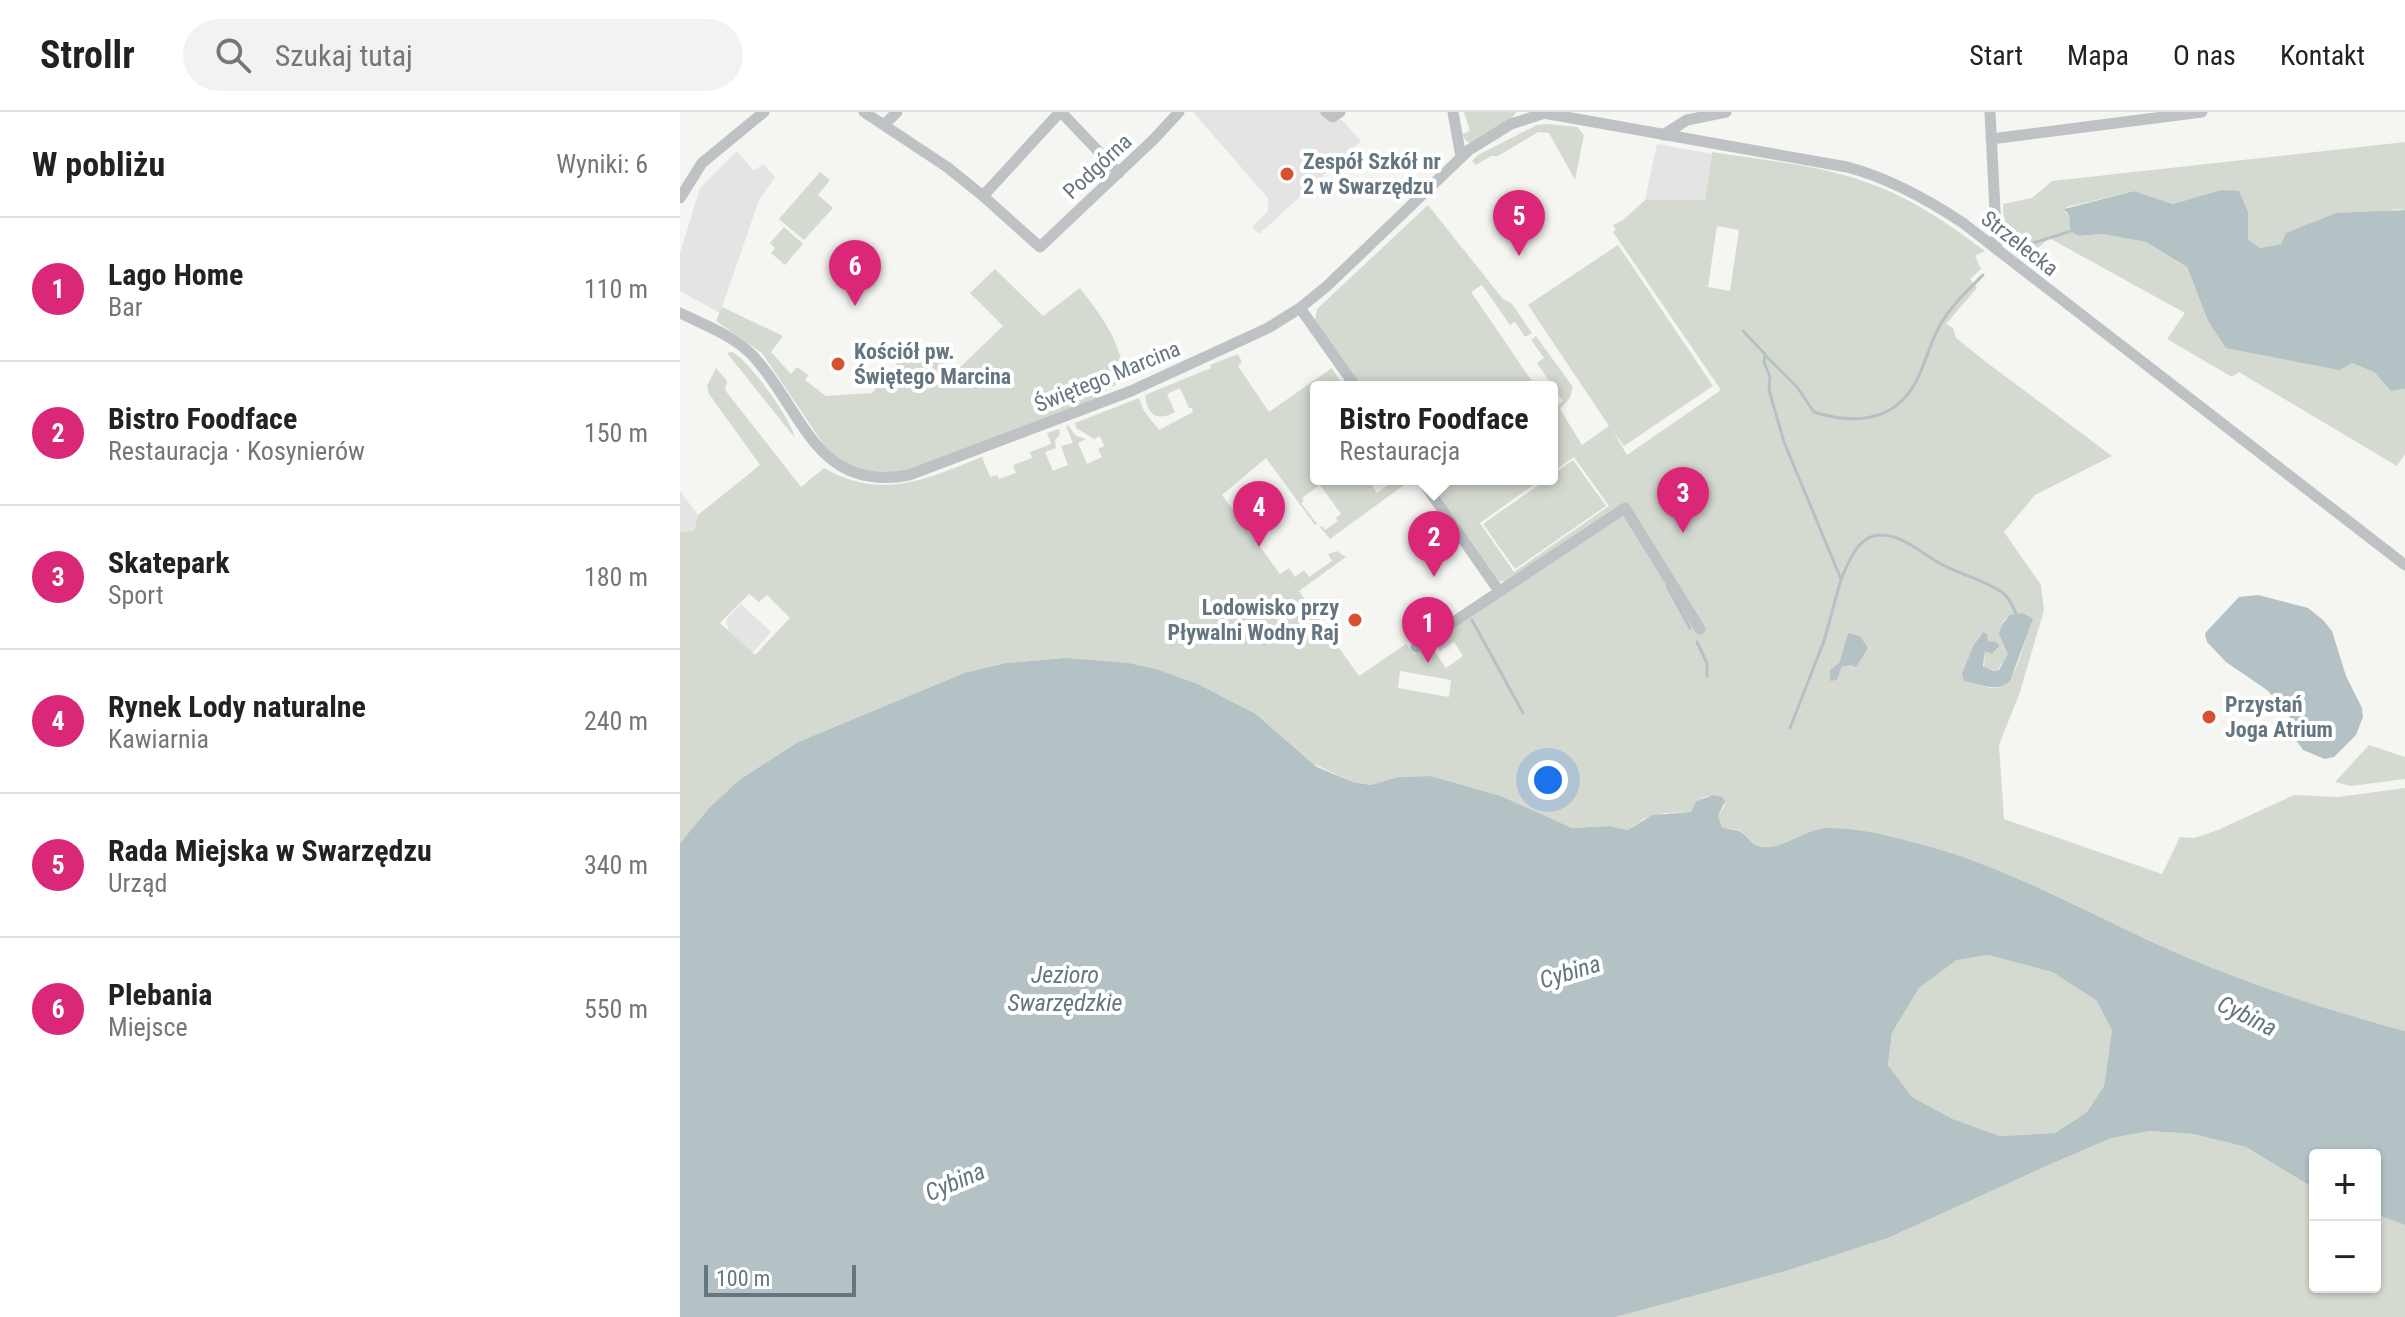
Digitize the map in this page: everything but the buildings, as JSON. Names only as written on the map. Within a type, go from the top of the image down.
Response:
[{"type":"street","points":[[680,198],[700,166],[764,112]]},
{"type":"street","points":[[864,112],[936,158],[983,196],[1061,112],[1119,173]]},
{"type":"street","points":[[884,125],[897,112]]},
{"type":"street","name":"Podgórna","points":[[983,196],[1040,247],[1179,112]]},
{"type":"street","points":[[1326,112],[1333,117],[1340,112]]},
{"type":"street","points":[[1453,112],[1461,157]]},
{"type":"street","points":[[1581,120],[1598,112]]},
{"type":"street","points":[[1663,135],[1687,120],[1726,112]]},
{"type":"street","points":[[1990,112],[1997,250]]},
{"type":"street","points":[[1991,139],[2202,112]]},
{"type":"street","name":"Świętego Marcina","points":[[680,313],[728,337],[753,356],[824,455],[847,470],[879,477],[915,473],[1131,391],[1255,335],[1300,308],[1341,273],[1461,157],[1511,124],[1540,113]]},
{"type":"street","name":"Strzelecka","points":[[1540,113],[1837,164],[1865,172],[1924,198],[1997,250],[2405,565]]},
{"type":"street","points":[[1300,308],[1352,381]]},
{"type":"street","points":[[1425,485],[1499,591]]},
{"type":"street","points":[[1416,647],[1625,508],[1700,629]]},
{"type":"shaded area","name":"Zespół Szkół nr 2 w Swarzędzu","points":[[1193,112],[1322,112],[1332,120],[1342,120],[1361,141],[1259,234],[1252,227],[1268,211],[1268,198]]},
{"type":"shaded area","points":[[1464,112],[1516,112],[1512,119],[1470,143],[1462,134],[1470,131]]},
{"type":"shaded area","points":[[1537,125],[1577,127],[1584,135],[1575,180],[1549,133],[1538,132],[1476,165],[1472,161]]},
{"type":"shaded area","points":[[2405,142],[2405,210],[2312,225],[2287,233],[2282,244],[2260,248],[2248,239],[2248,212],[2221,190],[2173,204],[2134,191],[2067,207],[2065,212],[2069,215],[2070,228],[2079,236],[2102,234],[2146,242],[2187,267],[2208,321],[2352,363],[2374,372],[2391,391],[2405,389],[2405,454],[2397,466],[2239,372],[2232,377],[2167,339],[2185,313],[2049,238],[2024,261],[2005,246],[2003,204],[2032,198],[2052,181]]},
{"type":"shaded area","points":[[1657,144],[1711,154],[1705,200],[1645,200]]},
{"type":"shaded area","points":[[737,151],[754,171],[763,164],[775,177],[759,200],[720,313],[680,291],[680,253],[700,188]]},
{"type":"shaded area","points":[[1712,152],[1804,166],[1857,179],[1908,200],[1985,251],[1975,256],[1981,269],[1970,279],[1977,288],[1946,324],[1953,328],[1956,338],[2112,456],[2035,495],[2004,532],[2041,585],[2044,610],[2020,692],[1999,745],[2004,819],[2162,874],[2180,837],[2194,838],[2218,830],[2294,795],[2338,797],[2405,788],[2405,1031],[2294,998],[2213,968],[2031,884],[1935,848],[1895,837],[1841,828],[1818,829],[1783,844],[1758,846],[1740,831],[1722,827],[1718,816],[1725,805],[1708,796],[1696,801],[1691,812],[1664,813],[1645,818],[1628,830],[1610,826],[1572,828],[1501,796],[1431,776],[1398,777],[1371,785],[1353,782],[1314,764],[1256,714],[1200,685],[1064,658],[1006,663],[964,673],[798,742],[739,780],[710,807],[680,843],[680,532],[694,531],[698,515],[760,465],[709,394],[707,386],[716,368],[727,381],[725,390],[801,487],[824,468],[845,478],[885,485],[923,479],[982,457],[990,477],[997,475],[999,479],[1016,473],[1013,465],[1032,458],[1030,452],[1051,444],[1047,433],[1059,429],[1056,448],[1045,452],[1053,471],[1068,465],[1061,446],[1073,443],[1068,425],[1076,436],[1086,439],[1078,443],[1087,464],[1102,457],[1098,449],[1104,446],[1100,436],[1094,439],[1076,428],[1075,423],[1139,398],[1144,411],[1159,430],[1193,412],[1192,408],[1189,408],[1180,388],[1167,394],[1175,412],[1154,415],[1148,408],[1145,395],[1238,354],[1242,362],[1238,366],[1269,412],[1310,383],[1310,485],[1320,485],[1302,498],[1304,501],[1301,503],[1317,524],[1266,458],[1222,495],[1280,574],[1289,568],[1295,577],[1304,570],[1309,577],[1332,561],[1328,554],[1337,551],[1346,557],[1299,591],[1359,676],[1406,644],[1414,654],[1429,643],[1446,668],[1463,656],[1454,642],[1440,651],[1433,641],[1506,582],[1499,581],[1432,485],[1534,485],[1480,523],[1514,572],[1609,506],[1574,457],[1558,468],[1558,405],[1563,401],[1558,394],[1558,381],[1549,381],[1537,363],[1544,358],[1531,340],[1536,336],[1573,387],[1570,398],[1560,409],[1582,445],[1609,426],[1528,305],[1618,245],[1713,386],[1624,446],[1613,431],[1627,455],[1721,390],[1613,232],[1616,230],[1613,225],[1645,200],[1705,200]],"holes":[[[1717,226],[1739,230],[1730,291],[1708,287]],[[749,594],[759,602],[767,595],[790,618],[755,655],[720,623]],[[2023,613],[2032,622],[2014,672],[2008,680],[1994,688],[1968,682],[1969,661],[1978,637],[1983,632],[1988,641],[2000,646],[1994,653],[1985,650],[1984,667],[1997,671],[2009,654],[2002,634],[2002,623],[2013,615]],[[1848,633],[1860,636],[1851,665],[1842,667],[1837,680],[1830,671],[1839,663]],[[1400,671],[1451,680],[1449,697],[1398,688]]]},
{"type":"shaded area","points":[[820,172],[830,180],[818,195],[833,208],[804,240],[779,219]]},
{"type":"shaded area","points":[[1428,205],[1503,299],[1512,304],[1532,333],[1525,337],[1515,322],[1510,325],[1482,285],[1471,292],[1532,381],[1359,381],[1315,320],[1317,309]]},
{"type":"shaded area","points":[[784,227],[803,244],[785,265],[771,253],[775,248],[770,243]]},
{"type":"shaded area","points":[[995,269],[1043,316],[1080,288],[1114,339],[1125,376],[1100,393],[1100,399],[913,471],[883,474],[853,469],[830,454],[762,353],[716,321],[722,307],[783,336],[771,352],[791,374],[797,367],[808,375],[805,380],[826,396],[872,393],[913,344],[936,363],[935,359],[941,352],[949,358],[943,366],[939,365],[952,375],[1003,326],[970,293]]},
{"type":"shaded area","points":[[732,352],[769,392],[795,438],[727,353]]},
{"type":"shaded area","points":[[1332,368],[1340,381],[1313,381]]},
{"type":"shaded area","points":[[1573,460],[1606,506],[1515,569],[1483,524],[1538,485],[1558,485],[1558,471]]},
{"type":"shaded area","points":[[1320,485],[1372,485],[1377,493],[1388,485],[1404,485],[1330,539],[1320,527],[1325,530],[1338,521],[1336,518],[1341,514]]},
{"type":"shaded area","points":[[680,491],[698,515],[694,531],[680,532]]},
{"type":"shaded area","points":[[741,604],[771,632],[752,653],[729,632],[726,620]]},
{"type":"shaded area","points":[[2369,745],[2405,757],[2405,779],[2351,786],[2335,782]]},
{"type":"shaded area","points":[[1988,955],[2052,972],[2096,1000],[2112,1030],[2104,1086],[2087,1112],[2055,1133],[2000,1136],[1953,1119],[1912,1097],[1888,1065],[1892,1033],[1919,988],[1957,960]]},
{"type":"shaded area","points":[[2150,1131],[2193,1134],[2246,1147],[2309,1185],[2309,1293],[2381,1293],[2381,1216],[2405,1225],[2405,1317],[1616,1317],[1786,1271],[1888,1238],[2112,1138]]},
{"type":"water","points":[[2221,190],[2239,191],[2248,212],[2248,239],[2260,248],[2281,244],[2286,233],[2336,213],[2405,210],[2405,389],[2391,391],[2374,372],[2352,363],[2339,370],[2226,348],[2208,321],[2187,267],[2146,242],[2102,234],[2079,236],[2070,228],[2069,215],[2064,209],[2134,191],[2173,204]]},
{"type":"water","points":[[2258,595],[2308,608],[2332,631],[2363,717],[2356,735],[2334,757],[2325,759],[2303,750],[2293,736],[2289,714],[2267,690],[2226,662],[2207,642],[2207,631],[2239,597]]},
{"type":"water","points":[[2023,613],[2033,619],[2010,681],[1993,687],[1964,681],[1962,674],[1974,644],[1983,632],[1987,634],[1988,641],[2000,646],[1992,654],[1985,651],[1983,666],[1999,670],[2008,654],[1999,634],[2002,624],[2010,615]]},
{"type":"water","points":[[1848,633],[1860,636],[1868,648],[1856,667],[1842,667],[1837,680],[1830,681],[1830,670],[1839,663]]},
{"type":"water","name":"Jezioro Swarzędzkie","points":[[1064,658],[1128,663],[1156,669],[1200,685],[1256,714],[1317,767],[1353,782],[1371,785],[1398,777],[1431,776],[1501,796],[1572,828],[1610,826],[1628,830],[1652,815],[1691,812],[1696,801],[1714,795],[1725,801],[1718,816],[1722,827],[1742,832],[1758,846],[1783,844],[1818,829],[1841,828],[1935,848],[2000,871],[2186,957],[2322,1007],[2405,1031],[2405,1225],[2381,1216],[2381,1149],[2309,1149],[2309,1185],[2246,1147],[2193,1134],[2150,1131],[2112,1138],[1888,1238],[1786,1271],[1616,1317],[680,1317],[680,843],[710,807],[739,780],[798,742],[964,673],[1006,663]],"holes":[[[1988,955],[2052,972],[2096,1000],[2112,1030],[2104,1086],[2087,1112],[2055,1133],[2000,1136],[1953,1119],[1912,1097],[1888,1065],[1892,1033],[1919,988],[1957,960]]]},
{"type":"waterway","points":[[2014,249],[2071,231]]},
{"type":"waterway","points":[[1790,728],[1824,641],[1841,579],[1784,442],[1769,390],[1770,377],[1764,362],[1765,355],[1797,387],[1814,412],[1856,419],[1882,413],[1905,398],[1918,378],[1943,320],[1983,275]]},
{"type":"waterway","points":[[1743,331],[1765,354]]},
{"type":"waterway","points":[[1841,579],[1860,544],[1872,536],[1889,536],[1995,588],[2008,598],[2016,614]]},
{"type":"waterway","points":[[1667,586],[1690,628]]},
{"type":"waterway","points":[[1472,620],[1523,713]]},
{"type":"waterway","points":[[1697,642],[1707,663],[1707,676]]},
{"type":"place","name":"Zespół Szkół nr 2 w Swarzędzu","points":[[1287,174]]},
{"type":"place","name":"Rada Miejska w Swarzędzu","points":[[1519,256]]},
{"type":"place","name":"Plebania","points":[[855,306]]},
{"type":"place","name":"Kościół pw. Świętego Marcina","points":[[838,364]]},
{"type":"place","name":"Skatepark","points":[[1683,533]]},
{"type":"place","name":"Rynek Lody naturalne","points":[[1259,547]]},
{"type":"place","name":"Bistro Foodface","points":[[1434,577]]},
{"type":"place","name":"Lodowisko przy Pływalni Wodny Raj","points":[[1355,620]]},
{"type":"place","name":"Lago Home","points":[[1428,663]]},
{"type":"place","name":"Przystań Joga Atrium","points":[[2209,717]]},
{"type":"water label","name":"Cybina","points":[[1570,972]]},
{"type":"water label","name":"Cybina","points":[[2247,1016]]},
{"type":"water label","name":"Cybina","points":[[955,1182]]}]
